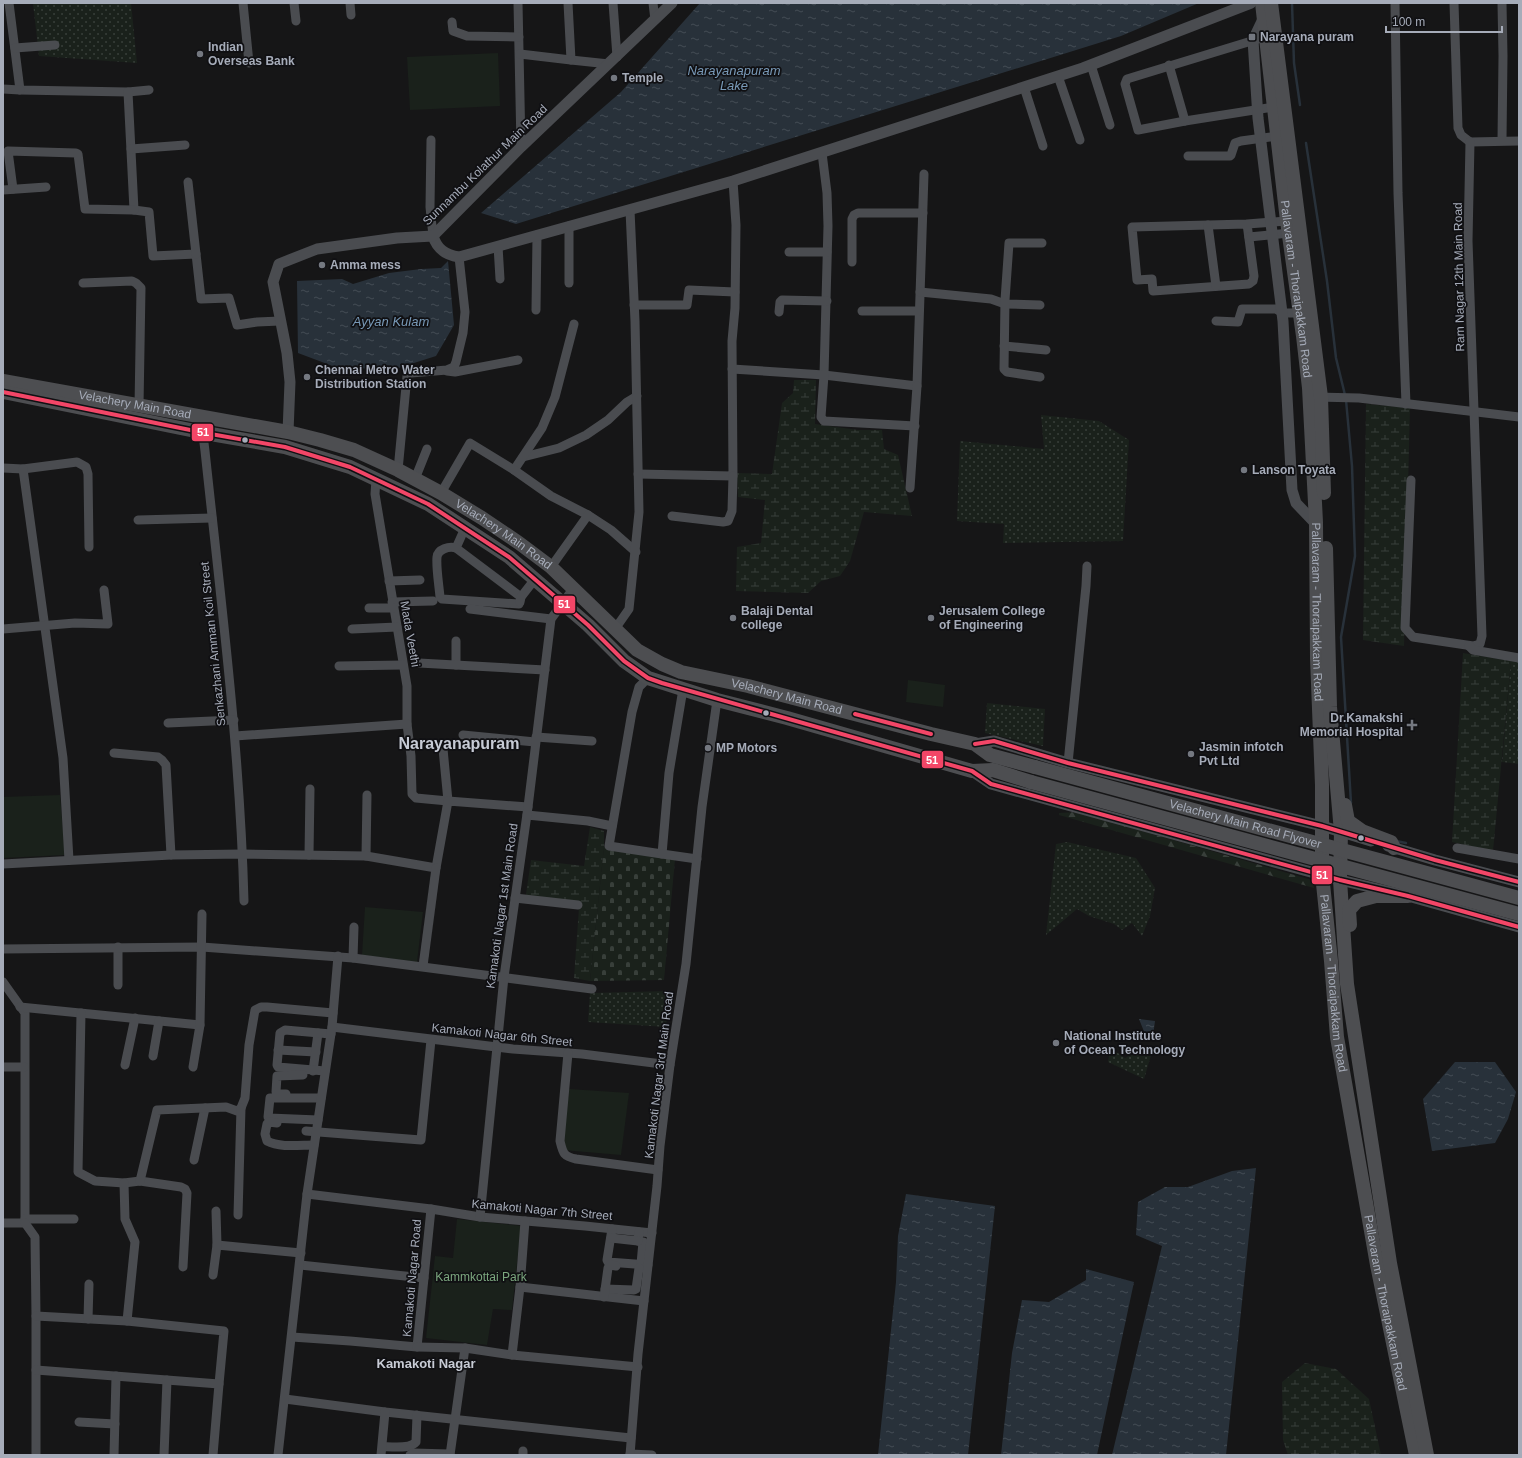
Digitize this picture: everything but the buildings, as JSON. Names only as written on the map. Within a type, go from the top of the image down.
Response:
[{"type":"main road","name":"Pallavaram - Thoraipakkam Road","points":[[1262,3],[1263,19],[1259,38],[1274,107],[1303,336],[1315,397],[1317,658],[1322,784],[1322,874],[1343,959]]},
{"type":"main road","name":"Pallavaram - Thoraipakkam Road","points":[[1271,3],[1315,397],[1332,727],[1341,832],[1340,880],[1345,985],[1352,1011],[1356,1035],[1384,1270]]},
{"type":"main road","name":"Velachery Main Road","points":[[3,381],[288,432],[354,450],[398,470],[441,493],[519,543],[551,567],[637,650],[662,664],[681,672],[735,683],[975,744]]},
{"type":"main road","name":"Velachery Main Road","points":[[3,392],[205,433],[285,447],[350,466],[428,504],[509,558],[588,625],[624,661],[648,678],[724,702],[788,718],[972,771]]},
{"type":"main road","points":[[724,702],[735,683]]},
{"type":"main road","points":[[1332,727],[1339,735],[1346,816],[1348,821],[1362,831],[1391,842],[1394,848]]},
{"type":"main road","name":"Velachery Main Road Flyover","points":[[975,744],[990,755],[1519,898]]},
{"type":"main road","name":"Velachery Main Road Flyover","points":[[972,771],[993,770],[1031,782],[1519,914]]},
{"type":"main road","points":[[1343,959],[1349,910],[1357,901],[1376,896],[1408,896]]},
{"type":"main road","name":"Pallavaram - Thoraipakkam Road","points":[[1345,985],[1337,1037],[1339,1052],[1418,1436],[1427,1455]]},
{"type":"main road","name":"Pallavaram - Thoraipakkam Road","points":[[1416,1455],[1418,1436]]},
{"type":"street","points":[[9,3],[20,90]]},
{"type":"street","points":[[243,3],[249,63]]},
{"type":"street","points":[[294,3],[296,21]]},
{"type":"street","points":[[350,3],[351,15]]},
{"type":"street","points":[[518,3],[521,147]]},
{"type":"street","points":[[568,3],[571,60]]},
{"type":"street","points":[[520,54],[571,60],[613,60],[613,3]]},
{"type":"street","points":[[653,3],[655,20]]},
{"type":"street","name":"Sunnambu Kolathur Main Road","points":[[288,432],[290,382],[287,353],[273,282],[279,264],[317,249],[397,238],[432,236],[521,147],[672,3]]},
{"type":"street","points":[[431,140],[430,207],[432,236],[436,246],[450,256],[458,257],[733,181],[822,153],[1091,65],[1250,3]]},
{"type":"street","points":[[1395,3],[1398,193],[1406,404]]},
{"type":"street","points":[[1454,3],[1458,128],[1461,135],[1470,142],[1502,140],[1519,141]]},
{"type":"street","points":[[1502,3],[1502,140]]},
{"type":"street","points":[[452,22],[453,30],[467,36],[519,37]]},
{"type":"street","points":[[1274,107],[1258,109],[1184,121],[1140,131],[1136,128],[1125,81],[1259,38],[1258,109],[1260,138],[1283,321],[1292,490],[1296,503],[1316,524]]},
{"type":"street","points":[[15,48],[55,45]]},
{"type":"street","points":[[1091,65],[1110,125]]},
{"type":"street","points":[[1169,66],[1184,121]]},
{"type":"street","points":[[1058,76],[1080,140]]},
{"type":"street","points":[[1024,87],[1043,146]]},
{"type":"street","points":[[3,89],[128,92],[149,90]]},
{"type":"street","points":[[128,92],[134,210]]},
{"type":"street","points":[[1188,156],[1230,156],[1235,144],[1241,141],[1277,136]]},
{"type":"street","name":"Ram Nagar 12th Main Road","points":[[1469,645],[1480,644],[1482,636],[1468,241],[1470,142]]},
{"type":"street","points":[[131,149],[185,145]]},
{"type":"street","points":[[13,189],[8,150],[78,154],[85,209],[134,210],[149,212],[154,256],[196,254]]},
{"type":"street","points":[[822,153],[827,193],[827,301],[822,420],[915,426]]},
{"type":"street","points":[[910,488],[917,386],[924,174]]},
{"type":"street","points":[[672,516],[723,522],[728,521],[732,511],[732,341],[735,292],[736,224],[733,181]]},
{"type":"street","points":[[188,182],[201,299],[229,298],[237,325],[280,321]]},
{"type":"street","points":[[3,190],[46,187]]},
{"type":"street","points":[[615,629],[629,609],[639,512],[630,210]]},
{"type":"street","points":[[852,262],[852,219],[854,215],[858,213],[923,213]]},
{"type":"street","points":[[1247,224],[1254,276],[1253,281],[1249,284],[1153,291],[1152,279],[1137,280],[1132,227],[1271,222],[1288,227]]},
{"type":"street","points":[[1208,225],[1216,286]]},
{"type":"street","points":[[569,226],[569,283]]},
{"type":"street","points":[[1249,237],[1272,234],[1288,227]]},
{"type":"street","points":[[536,310],[537,235]]},
{"type":"street","points":[[1040,378],[1007,372],[1004,369],[1004,346],[1008,243],[1042,243]]},
{"type":"street","points":[[498,246],[500,279]]},
{"type":"street","points":[[789,252],[827,252]]},
{"type":"street","points":[[398,470],[407,376],[411,374],[450,369],[456,362],[463,333],[465,312],[458,257]]},
{"type":"street","points":[[83,283],[132,281],[141,288],[139,406]]},
{"type":"street","points":[[634,305],[687,304],[689,290],[735,292]]},
{"type":"street","points":[[920,292],[991,299],[1005,304],[1040,305]]},
{"type":"street","points":[[779,312],[780,302],[782,300],[827,301]]},
{"type":"street","points":[[1216,321],[1238,322],[1242,310],[1276,309],[1283,313],[1300,313]]},
{"type":"street","points":[[862,311],[919,311]]},
{"type":"street","points":[[514,470],[542,428],[555,397],[574,324]]},
{"type":"street","points":[[1004,346],[1046,350]]},
{"type":"street","points":[[443,370],[455,372],[518,360]]},
{"type":"street","points":[[732,369],[824,375],[917,386]]},
{"type":"street","points":[[523,457],[559,448],[586,434],[608,420],[627,402],[636,396]]},
{"type":"street","points":[[1315,397],[1360,398],[1519,418]]},
{"type":"street","name":"Senkazhani Amman Koil Street","points":[[205,433],[203,436],[234,720],[243,854],[244,901]]},
{"type":"street","points":[[441,493],[470,443],[514,470],[551,496],[588,515],[611,530],[636,552]]},
{"type":"street","points":[[415,479],[427,449]]},
{"type":"street","points":[[3,468],[23,469],[77,462],[86,467],[88,474],[89,547]]},
{"type":"street","points":[[23,469],[63,758],[70,860]]},
{"type":"street","points":[[638,474],[733,476]]},
{"type":"street","name":"Mada Veethi","points":[[376,479],[375,494],[407,686],[407,724],[411,756],[412,794],[416,798],[448,801]]},
{"type":"street","points":[[1411,480],[1405,628],[1413,638],[1469,645],[1473,650],[1519,658]]},
{"type":"street","points":[[551,567],[588,515]]},
{"type":"street","points":[[138,520],[212,518]]},
{"type":"street","points":[[456,548],[465,528]]},
{"type":"street","points":[[449,547],[456,548],[520,601],[442,599],[440,597],[437,558],[441,551],[449,547]]},
{"type":"street","points":[[1068,763],[1087,566]]},
{"type":"street","points":[[518,615],[520,601],[535,579]]},
{"type":"street","points":[[389,581],[420,580]]},
{"type":"street","name":"Kamakoti Nagar 1st Main Road","points":[[480,1217],[504,977],[528,811],[551,619],[573,589]]},
{"type":"street","points":[[3,629],[75,623],[108,624],[104,590]]},
{"type":"street","points":[[369,608],[433,601]]},
{"type":"street","points":[[470,609],[551,619]]},
{"type":"street","points":[[352,629],[397,627]]},
{"type":"street","points":[[456,641],[456,665]]},
{"type":"street","points":[[419,663],[545,670]]},
{"type":"street","points":[[339,666],[403,665]]},
{"type":"street","points":[[648,678],[639,687],[632,712],[612,826],[610,846],[697,859]]},
{"type":"street","points":[[662,854],[669,773],[683,689]]},
{"type":"street","name":"Kamakoti Nagar 3rd Main Road","points":[[630,1454],[644,1301],[644,1266],[652,1233],[670,1065],[686,964],[702,807],[724,702]]},
{"type":"street","points":[[168,723],[234,720]]},
{"type":"street","points":[[235,736],[407,724]]},
{"type":"street","points":[[462,735],[592,741]]},
{"type":"street","points":[[975,744],[994,741],[1068,763],[1322,826],[1435,860],[1519,882]]},
{"type":"street","points":[[423,966],[436,868],[448,801],[444,749]]},
{"type":"street","points":[[114,753],[158,758],[166,765],[171,855]]},
{"type":"street","points":[[972,771],[991,784],[1340,880],[1408,896],[1519,927]]},
{"type":"street","points":[[309,855],[310,788]]},
{"type":"street","points":[[366,856],[367,795]]},
{"type":"street","points":[[448,801],[528,811],[612,826]]},
{"type":"street","points":[[1457,848],[1519,859]]},
{"type":"street","points":[[3,864],[171,855],[243,854],[366,856],[436,868]]},
{"type":"street","points":[[515,898],[578,905]]},
{"type":"street","points":[[193,1067],[200,1025],[202,914]]},
{"type":"street","points":[[353,958],[354,927]]},
{"type":"street","points":[[118,947],[118,985]]},
{"type":"street","points":[[3,949],[202,947],[338,956],[592,989]]},
{"type":"street","points":[[278,1455],[300,1265],[311,1133],[321,1096],[332,1030],[338,956]]},
{"type":"street","points":[[3,982],[24,1013],[25,1221],[35,1237],[36,1455]]},
{"type":"street","points":[[20,1007],[200,1025]]},
{"type":"street","points":[[238,1215],[241,1108],[245,1098],[249,1045],[255,1010],[261,1007],[267,1007],[334,1013]]},
{"type":"street","points":[[81,1013],[78,1172],[95,1181],[124,1183],[140,1182],[181,1187],[185,1190],[187,1193],[183,1267]]},
{"type":"street","points":[[125,1066],[135,1018]]},
{"type":"street","points":[[153,1056],[158,1021]]},
{"type":"street","name":"Kamakoti Nagar 6th Street","points":[[278,1050],[280,1033],[282,1031],[318,1033],[332,1030],[568,1053],[670,1065]]},
{"type":"street","points":[[313,1071],[318,1033]]},
{"type":"street","points":[[321,1096],[270,1098],[268,1117],[311,1133],[421,1140],[431,1040]]},
{"type":"street","points":[[316,1052],[278,1050],[277,1065],[278,1067],[325,1073]]},
{"type":"street","points":[[568,1053],[560,1141],[563,1152],[568,1157],[576,1159],[658,1170]]},
{"type":"street","points":[[3,1067],[24,1067]]},
{"type":"street","points":[[321,1096],[277,1093],[277,1076],[325,1073]]},
{"type":"street","points":[[140,1182],[157,1110],[226,1107],[237,1111],[241,1108]]},
{"type":"street","points":[[194,1160],[205,1108]]},
{"type":"street","points":[[124,1183],[125,1219],[135,1242],[127,1321]]},
{"type":"street","name":"Kamakoti Nagar Road","points":[[292,1337],[350,1340],[417,1347],[431,1209],[307,1194]]},
{"type":"street","name":"Kamakoti Nagar 7th Street","points":[[431,1209],[480,1217],[612,1229],[638,1236],[652,1233]]},
{"type":"street","points":[[213,1275],[217,1245],[216,1211]]},
{"type":"street","points":[[3,1223],[74,1219]]},
{"type":"street","points":[[512,1355],[520,1287],[525,1221]]},
{"type":"street","points":[[612,1229],[607,1260],[608,1262],[644,1266]]},
{"type":"street","points":[[605,1293],[636,1289],[644,1266],[643,1242],[638,1236],[611,1238]]},
{"type":"street","points":[[217,1245],[301,1253]]},
{"type":"street","points":[[300,1265],[424,1278]]},
{"type":"street","points":[[605,1293],[609,1266],[644,1266]]},
{"type":"street","points":[[88,1319],[89,1284]]},
{"type":"street","points":[[520,1287],[605,1293],[644,1301]]},
{"type":"street","points":[[36,1316],[127,1321],[224,1331],[214,1455]]},
{"type":"street","points":[[417,1347],[465,1348],[512,1355],[638,1367]]},
{"type":"street","points":[[410,1455],[413,1453],[450,1455],[465,1348]]},
{"type":"street","points":[[36,1370],[219,1384]]},
{"type":"street","points":[[114,1455],[116,1376]]},
{"type":"street","points":[[164,1455],[167,1380]]},
{"type":"street","points":[[285,1399],[385,1412],[455,1418],[631,1438]]},
{"type":"street","points":[[385,1412],[382,1451],[410,1446],[416,1442],[417,1415]]},
{"type":"street","points":[[79,1422],[115,1424]]},
{"type":"street","points":[[630,1454],[652,1455]]},
{"type":"green space","points":[[33,3],[131,3],[137,63],[39,56]]},
{"type":"green space","points":[[498,53],[500,106],[410,110],[407,57]]},
{"type":"green space","points":[[794,380],[816,380],[815,424],[858,430],[882,430],[884,449],[898,455],[912,516],[864,512],[850,561],[840,576],[821,581],[808,593],[736,591],[737,547],[761,543],[765,500],[738,497],[737,473],[772,474],[782,403],[793,393]]},
{"type":"green space","points":[[1366,404],[1410,408],[1404,646],[1363,640]]},
{"type":"green space","points":[[1041,415],[1099,421],[1129,440],[1123,541],[1003,543],[1004,524],[957,521],[960,441],[1044,449]]},
{"type":"green space","points":[[1463,653],[1511,661],[1493,851],[1452,842]]},
{"type":"green space","points":[[1511,661],[1519,662],[1519,764],[1502,762]]},
{"type":"green space","points":[[908,680],[945,685],[943,707],[906,702]]},
{"type":"green space","points":[[987,703],[1045,709],[1043,746],[985,733]]},
{"type":"green space","points":[[60,795],[65,855],[3,858],[3,797]]},
{"type":"green space","points":[[1076,812],[1312,880],[1314,888],[1059,815],[1059,813]]},
{"type":"green space","points":[[590,827],[604,831],[604,847],[590,981],[574,978],[579,908],[525,901],[531,860],[584,866]]},
{"type":"green space","points":[[1067,842],[1136,858],[1155,888],[1150,916],[1142,936],[1132,923],[1122,930],[1114,924],[1089,916],[1077,909],[1046,935],[1056,844]]},
{"type":"green space","points":[[604,847],[675,859],[664,980],[590,981]]},
{"type":"green space","points":[[365,907],[423,912],[417,962],[362,955]]},
{"type":"green space","points":[[669,991],[666,1027],[588,1022],[590,993]]},
{"type":"green space","points":[[1147,1046],[1152,1052],[1144,1079],[1108,1062],[1109,1055],[1115,1051],[1125,1058]]},
{"type":"green space","points":[[569,1089],[629,1093],[621,1155],[563,1150]]},
{"type":"green space","name":"Kammkottai Park","points":[[457,1219],[521,1226],[512,1310],[493,1309],[487,1345],[426,1338],[435,1256],[453,1258]]},
{"type":"green space","points":[[1305,1363],[1336,1369],[1369,1399],[1381,1455],[1288,1455],[1283,1440],[1282,1382]]},
{"type":"water","name":"Narayanapuram Lake","points":[[700,3],[1199,3],[1121,36],[516,224],[481,213],[621,92]]},
{"type":"water","name":"Ayyan Kulam","points":[[448,261],[454,325],[436,356],[395,369],[338,368],[298,353],[297,281],[342,279],[353,284],[389,273],[441,268]]},
{"type":"water","points":[[1139,1019],[1155,1021],[1153,1036],[1147,1039]]},
{"type":"water","points":[[1455,1062],[1495,1062],[1516,1092],[1508,1119],[1495,1143],[1432,1151],[1423,1099]]},
{"type":"water","points":[[1256,1168],[1226,1455],[1112,1455],[1162,1246],[1136,1235],[1138,1202],[1165,1187],[1188,1187],[1232,1171]]},
{"type":"water","points":[[906,1194],[995,1206],[968,1455],[878,1455],[896,1282],[898,1236]]},
{"type":"water","points":[[1086,1269],[1134,1282],[1097,1455],[1001,1455],[1012,1353],[1022,1300],[1049,1302],[1086,1280]]},
{"type":"waterway","points":[[1292,3],[1294,63],[1300,105]]},
{"type":"waterway","points":[[1306,143],[1327,281],[1336,358],[1345,395]]},
{"type":"waterway","points":[[1346,400],[1352,466],[1355,556],[1341,637],[1351,803]]},
{"type":"waterway","points":[[1396,841],[1406,843]]},
{"type":"transit line","name":"51","points":[[3,392],[205,433],[285,447],[350,467],[428,504],[509,557],[588,625],[624,661],[648,678],[662,683],[972,771],[991,784],[1340,880],[1408,896],[1519,927]]},
{"type":"transit line","name":"51","points":[[855,714],[931,734]]},
{"type":"transit line","name":"51","points":[[975,744],[994,741],[1068,763],[1322,826],[1435,860],[1519,882]]},
{"type":"place","name":"Narayana puram","points":[[1252,37]]},
{"type":"place","name":"Indian Overseas Bank","points":[[200,54]]},
{"type":"place","name":"Temple","points":[[614,78]]},
{"type":"place","name":"Amma mess","points":[[322,265]]},
{"type":"place","name":"Chennai Metro Water Distribution Station","points":[[307,377]]},
{"type":"place","name":"Lanson Toyata","points":[[1244,470]]},
{"type":"place","name":"Balaji Dental college","points":[[733,618]]},
{"type":"place","name":"Jerusalem College of Engineering","points":[[931,618]]},
{"type":"place","name":"Dr.Kamakshi Memorial Hospital","points":[[1412,725]]},
{"type":"place","name":"MP Motors","points":[[708,748]]},
{"type":"place","name":"Jasmin infotch Pvt Ltd","points":[[1191,754]]},
{"type":"place","name":"National Institute of Ocean Technology","points":[[1056,1043]]},
{"type":"district","name":"Narayanapuram","points":[[459,743]]},
{"type":"district","name":"Kamakoti Nagar","points":[[426,1363]]}]
